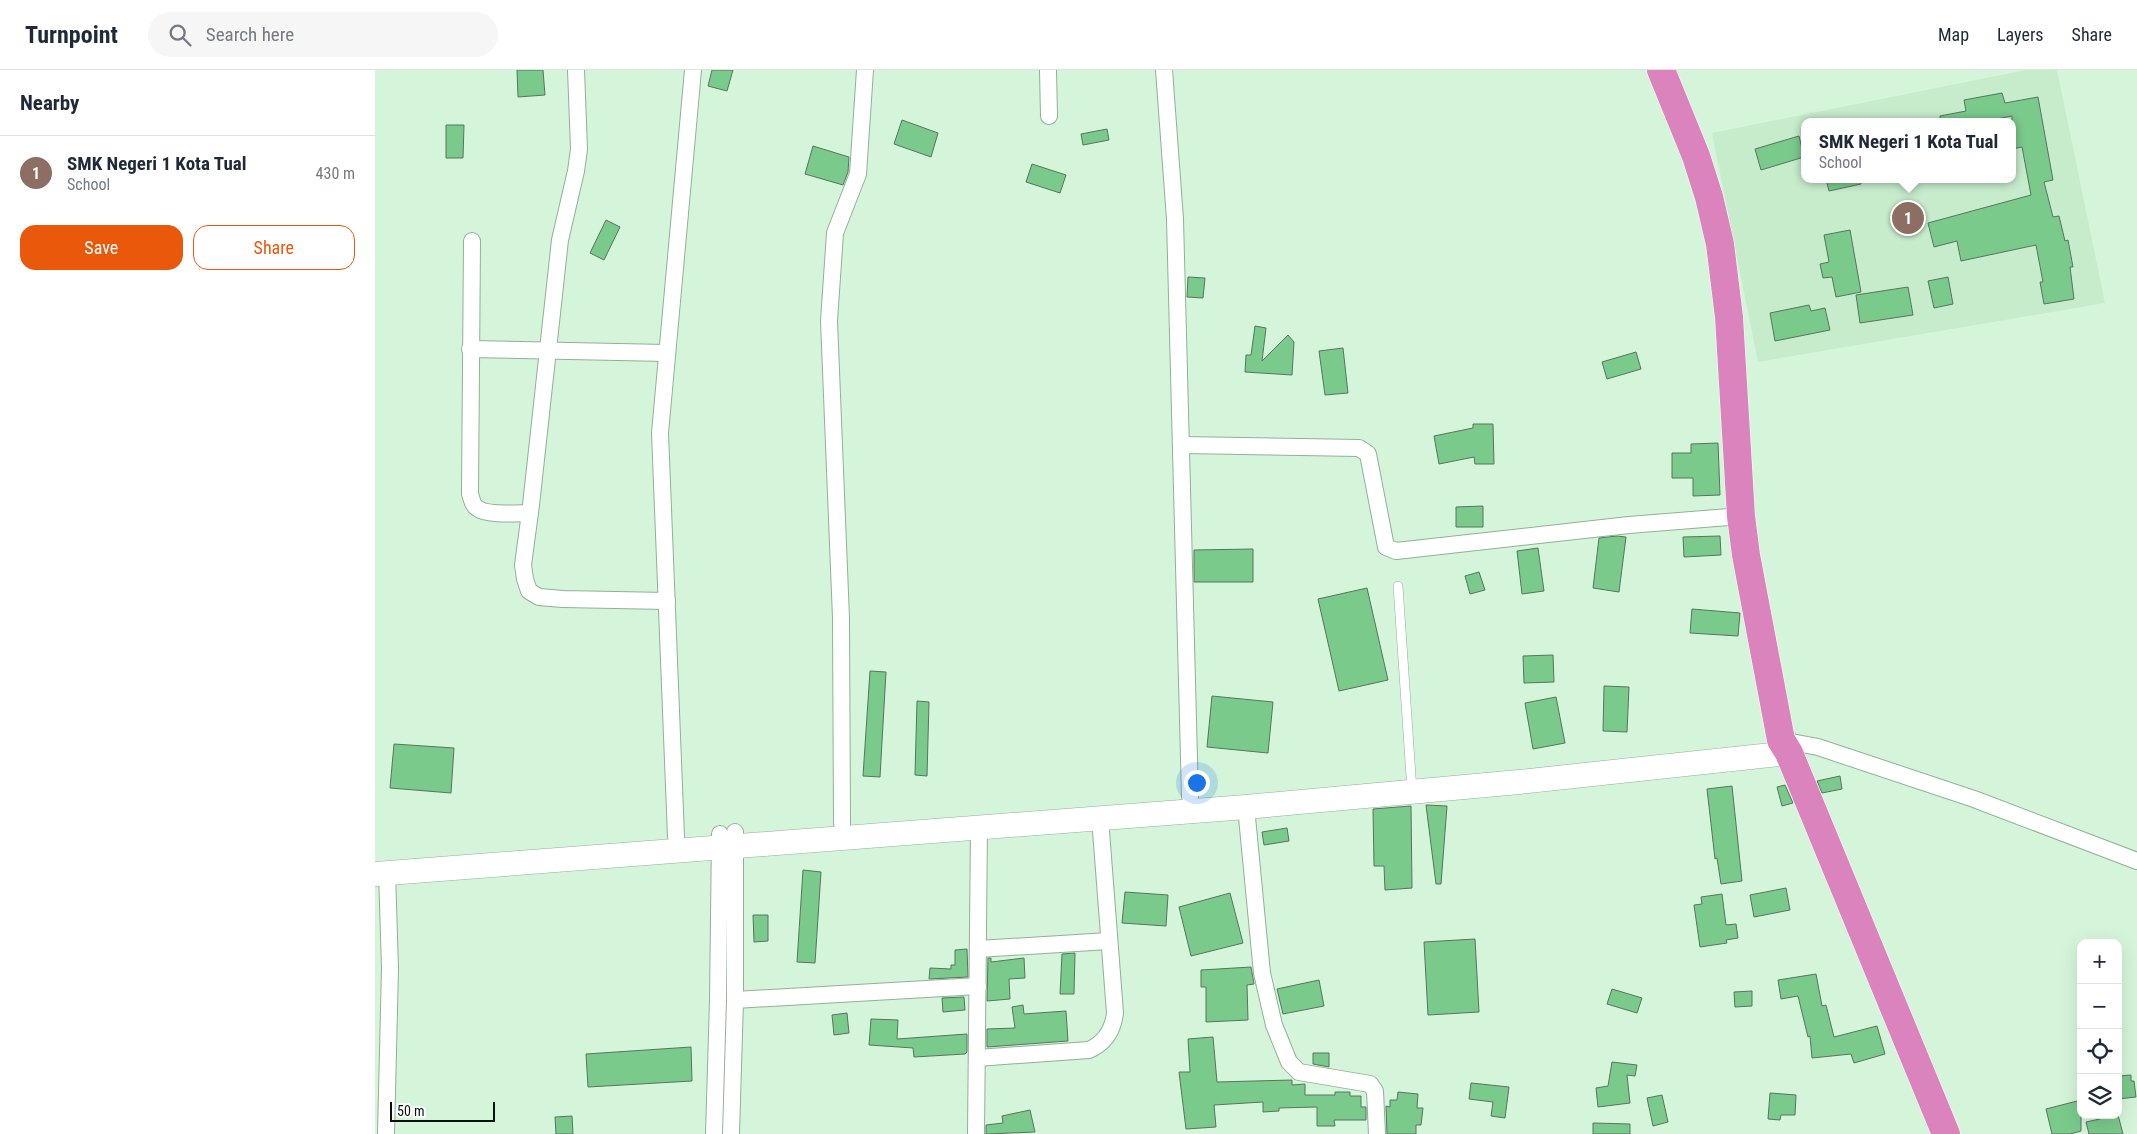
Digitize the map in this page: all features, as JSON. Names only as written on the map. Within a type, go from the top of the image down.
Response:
[{"type":"highway","points":[[1661,70],[1696,156],[1709,197],[1720,244],[1729,317],[1741,516],[1746,555],[1785,747],[1946,1134]]},
{"type":"street","points":[[576,70],[579,149],[560,240],[523,565],[525,579],[529,591],[539,597],[667,601]]},
{"type":"street","points":[[676,837],[660,433],[693,70]]},
{"type":"street","points":[[842,824],[841,618],[829,321],[835,234],[858,174],[865,70]]},
{"type":"street","points":[[1049,70],[1049,116]]},
{"type":"street","points":[[1164,70],[1175,220],[1190,797]]},
{"type":"street","points":[[471,241],[470,494],[473,504],[479,510],[530,514]]},
{"type":"street","points":[[470,349],[667,353]]},
{"type":"street","points":[[1181,445],[1359,448],[1368,454],[1386,547],[1396,551],[1629,525],[1741,516]]},
{"type":"street","points":[[379,868],[727,840],[979,827],[1246,807],[1412,784],[1785,747],[1818,747],[1974,799],[2137,861]]},
{"type":"street","points":[[379,868],[676,837],[727,840],[842,824],[1190,797],[1412,784]]},
{"type":"street","points":[[1246,807],[1262,974],[1274,1025],[1289,1062],[1299,1072],[1370,1084],[1375,1091],[1377,1134]]},
{"type":"street","points":[[977,1058],[1089,1050],[1100,1044],[1109,1034],[1114,1024],[1115,1013],[1100,818]]},
{"type":"street","points":[[976,1134],[979,827]]},
{"type":"street","points":[[727,840],[735,1000],[731,1134]]},
{"type":"street","points":[[713,1134],[727,840]]},
{"type":"street","points":[[379,868],[390,968],[386,1134]]},
{"type":"street","points":[[978,949],[1109,941]]},
{"type":"street","points":[[735,1000],[978,986]]},
{"type":"lane","points":[[1399,586],[1412,784]]},
{"type":"shaded area","points":[[2026,70],[2057,70],[2105,303],[1758,362],[1712,133]]},
{"type":"building","points":[[517,70],[543,70],[545,95],[518,97]]},
{"type":"building","points":[[712,70],[733,70],[727,91],[708,86]]},
{"type":"building","points":[[2002,93],[2005,103],[2038,97],[2053,180],[2044,182],[2053,217],[2059,216],[2065,241],[2068,240],[2073,267],[2070,267],[2074,299],[2044,304],[2040,282],[2043,282],[2036,245],[1961,261],[1957,241],[1934,247],[1928,223],[2031,195],[2022,147],[2016,148],[2016,118],[2012,118],[2012,116],[2002,118],[1940,118],[1940,116],[1966,111],[1964,100]]},
{"type":"building","points":[[902,120],[938,133],[931,157],[894,144]]},
{"type":"building","points":[[446,125],[464,125],[463,158],[446,158]]},
{"type":"building","points":[[1107,129],[1109,140],[1083,145],[1081,134]]},
{"type":"building","points":[[1799,136],[1801,158],[1761,170],[1755,149]]},
{"type":"building","points":[[813,146],[849,157],[848,172],[843,185],[805,174]]},
{"type":"building","points":[[1032,164],[1066,175],[1060,193],[1026,182]]},
{"type":"building","points":[[1827,183],[1861,183],[1861,184],[1829,191]]},
{"type":"building","points":[[606,220],[620,227],[604,260],[590,253]]},
{"type":"building","points":[[1850,230],[1861,292],[1836,297],[1832,277],[1823,278],[1820,264],[1829,262],[1824,235]]},
{"type":"building","points":[[1188,277],[1205,278],[1203,298],[1187,297]]},
{"type":"building","points":[[1948,277],[1953,304],[1934,308],[1928,281]]},
{"type":"building","points":[[1908,287],[1913,315],[1860,323],[1856,295]]},
{"type":"building","points":[[1809,305],[1811,311],[1825,308],[1830,330],[1775,341],[1770,313]]},
{"type":"building","points":[[1255,326],[1266,328],[1262,361],[1288,335],[1294,342],[1292,375],[1245,372],[1246,355],[1251,355]]},
{"type":"building","points":[[1343,348],[1348,393],[1325,395],[1319,351]]},
{"type":"building","points":[[1636,352],[1641,369],[1607,379],[1602,362]]},
{"type":"building","points":[[1473,424],[1493,424],[1494,464],[1475,464],[1474,457],[1439,464],[1434,436],[1473,428]]},
{"type":"building","points":[[1718,443],[1720,495],[1693,496],[1693,478],[1672,478],[1672,453],[1691,453],[1691,444]]},
{"type":"building","points":[[1483,506],[1483,527],[1456,527],[1456,507]]},
{"type":"building","points":[[1720,536],[1721,555],[1684,557],[1683,537]]},
{"type":"building","points":[[1626,537],[1619,592],[1593,588],[1599,538]]},
{"type":"building","points":[[1538,548],[1544,591],[1522,594],[1517,551]]},
{"type":"building","points":[[1253,549],[1253,582],[1194,582],[1194,550]]},
{"type":"building","points":[[1479,572],[1485,590],[1470,594],[1465,576]]},
{"type":"building","points":[[1367,588],[1388,680],[1339,691],[1318,599]]},
{"type":"building","points":[[1692,609],[1740,613],[1738,636],[1690,633]]},
{"type":"building","points":[[1553,655],[1554,682],[1524,683],[1523,656]]},
{"type":"building","points":[[870,671],[886,672],[880,777],[863,776]]},
{"type":"building","points":[[1604,686],[1629,687],[1627,732],[1603,731]]},
{"type":"building","points":[[1212,696],[1273,702],[1268,753],[1207,747]]},
{"type":"building","points":[[1556,697],[1565,743],[1533,749],[1525,703]]},
{"type":"building","points":[[917,701],[929,702],[927,776],[915,775]]},
{"type":"building","points":[[394,744],[454,748],[451,793],[390,788]]},
{"type":"building","points":[[1840,776],[1842,789],[1822,793],[1817,781]]},
{"type":"building","points":[[1785,785],[1793,803],[1782,806],[1777,787]]},
{"type":"building","points":[[1732,786],[1742,881],[1721,884],[1717,858],[1715,859],[1707,789]]},
{"type":"building","points":[[1426,805],[1447,806],[1441,884],[1436,884]]},
{"type":"building","points":[[1411,806],[1412,888],[1385,890],[1384,866],[1374,866],[1373,809]]},
{"type":"building","points":[[1287,828],[1289,841],[1264,845],[1262,832]]},
{"type":"building","points":[[803,870],[821,872],[815,963],[797,962]]},
{"type":"building","points":[[1786,888],[1790,910],[1754,917],[1750,895]]},
{"type":"building","points":[[1125,892],[1168,895],[1166,926],[1122,923]]},
{"type":"building","points":[[1230,893],[1243,943],[1191,956],[1179,907]]},
{"type":"building","points":[[1722,894],[1726,925],[1736,924],[1738,938],[1726,940],[1727,943],[1700,947],[1694,905],[1702,904],[1701,897]]},
{"type":"building","points":[[753,915],[768,915],[768,941],[754,942]]},
{"type":"building","points":[[1475,939],[1479,1012],[1428,1015],[1424,942]]},
{"type":"building","points":[[967,949],[968,977],[929,979],[930,968],[951,969],[951,965],[955,965],[955,950]]},
{"type":"building","points":[[1075,953],[1074,994],[1060,994],[1062,954]]},
{"type":"building","points":[[988,958],[991,958],[991,962],[1024,958],[1025,978],[1009,979],[1010,999],[987,1001]]},
{"type":"building","points":[[1251,967],[1254,984],[1247,985],[1248,1020],[1206,1022],[1206,987],[1201,987],[1201,970]]},
{"type":"building","points":[[1816,974],[1822,1006],[1826,1005],[1834,1037],[1877,1026],[1885,1054],[1854,1063],[1851,1054],[1812,1058],[1810,1036],[1808,1037],[1798,996],[1781,999],[1778,980]]},
{"type":"building","points":[[1319,980],[1324,1006],[1283,1014],[1277,989]]},
{"type":"building","points":[[1612,989],[1642,998],[1637,1013],[1607,1004]]},
{"type":"building","points":[[1752,991],[1752,1006],[1735,1007],[1734,992]]},
{"type":"building","points":[[964,997],[965,1010],[943,1012],[942,998]]},
{"type":"building","points":[[1023,1005],[1024,1014],[1066,1011],[1068,1041],[987,1047],[987,1029],[1015,1028],[1012,1007]]},
{"type":"building","points":[[847,1013],[849,1033],[834,1035],[832,1015]]},
{"type":"building","points":[[871,1019],[898,1020],[897,1039],[967,1034],[967,1052],[965,1054],[914,1057],[913,1048],[869,1045]]},
{"type":"building","points":[[1213,1037],[1217,1082],[1292,1080],[1292,1085],[1305,1084],[1305,1095],[1335,1095],[1335,1092],[1350,1092],[1350,1096],[1361,1096],[1361,1107],[1366,1107],[1366,1120],[1334,1120],[1335,1126],[1317,1126],[1317,1107],[1279,1108],[1279,1111],[1263,1112],[1263,1102],[1214,1105],[1216,1127],[1186,1129],[1179,1072],[1190,1072],[1188,1039]]},
{"type":"building","points":[[691,1047],[692,1081],[588,1087],[586,1054]]},
{"type":"building","points":[[1313,1053],[1329,1053],[1329,1067],[1313,1064]]},
{"type":"building","points":[[1612,1062],[1637,1065],[1635,1076],[1627,1075],[1630,1103],[1598,1107],[1596,1088],[1608,1086]]},
{"type":"building","points":[[2131,1075],[2131,1081],[2134,1081],[2136,1097],[2122,1099],[2122,1076]]},
{"type":"building","points":[[1471,1083],[1509,1087],[1505,1118],[1491,1116],[1493,1102],[1469,1099]]},
{"type":"building","points":[[1398,1092],[1418,1094],[1417,1108],[1423,1108],[1421,1125],[1416,1125],[1416,1134],[1387,1134],[1386,1106],[1390,1107],[1390,1100],[1397,1100]]},
{"type":"building","points":[[1770,1093],[1796,1095],[1795,1115],[1781,1115],[1780,1120],[1768,1119]]},
{"type":"building","points":[[1662,1095],[1668,1122],[1653,1126],[1647,1098]]},
{"type":"building","points":[[2077,1101],[2077,1119],[2081,1119],[2081,1131],[2070,1134],[2052,1134],[2046,1109]]},
{"type":"building","points":[[1030,1110],[1035,1132],[986,1134],[986,1125],[1003,1123],[1002,1116]]},
{"type":"building","points":[[572,1116],[573,1134],[556,1134],[555,1117]]},
{"type":"building","points":[[2100,1119],[2119,1119],[2123,1134],[2089,1134],[2086,1122]]},
{"type":"building","points":[[1593,1123],[1630,1124],[1630,1134],[1593,1134]]},
{"type":"place","name":"SMK Negeri 1 Kota Tual","points":[[1908,218]]}]
